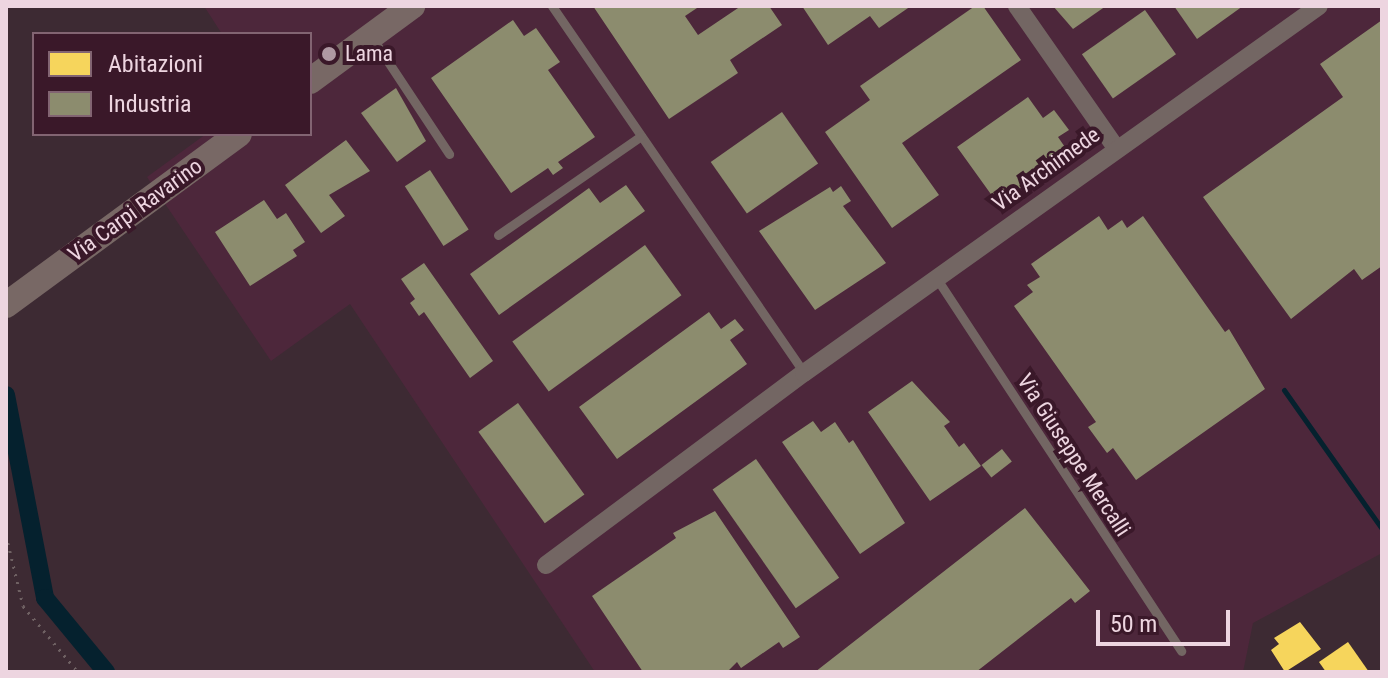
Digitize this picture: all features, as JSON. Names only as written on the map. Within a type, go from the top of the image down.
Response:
[{"type":"main road","points":[[312,80],[412,6]]},
{"type":"main road","name":"Via Carpi Ravarino","points":[[6,305],[236,136]]},
{"type":"street","points":[[1017,6],[1116,148]]},
{"type":"street","name":"Via Archimede","points":[[546,565],[804,373],[1319,6]]},
{"type":"lane","points":[[552,6],[804,373]]},
{"type":"lane","points":[[371,37],[449,154]]},
{"type":"lane","points":[[498,235],[641,136]]},
{"type":"lane","name":"Via Giuseppe Mercalli","points":[[937,279],[1181,651]]},
{"type":"path","points":[[6,535],[23,606],[78,672]]},
{"type":"shaded area","points":[[204,6],[1382,6],[1382,553],[1253,623],[1243,672],[595,672],[350,304],[271,361],[147,177],[203,136],[312,136],[312,32],[221,32]]},
{"type":"building: Abitazioni","points":[[1300,622],[1321,649],[1285,672],[1271,650],[1279,644],[1274,638]]},
{"type":"building: Abitazioni","points":[[1348,642],[1369,672],[1326,672],[1319,662]]},
{"type":"building: Industria","points":[[593,6],[700,6],[685,16],[698,35],[741,6],[769,6],[782,25],[730,60],[738,73],[669,119]]},
{"type":"building: Industria","points":[[802,6],[911,6],[879,28],[870,16],[828,45]]},
{"type":"building: Industria","points":[[975,6],[983,6],[1021,60],[902,143],[939,195],[892,228],[825,132],[870,100],[860,86]]},
{"type":"building: Industria","points":[[1053,6],[1106,6],[1073,29]]},
{"type":"building: Industria","points":[[1174,6],[1243,6],[1197,39]]},
{"type":"building: Industria","points":[[1145,10],[1176,54],[1113,98],[1082,54]]},
{"type":"building: Industria","points":[[513,20],[524,36],[536,28],[560,62],[548,70],[595,137],[558,162],[563,168],[553,175],[548,168],[511,193],[431,78]]},
{"type":"building: Industria","points":[[1382,20],[1382,266],[1362,280],[1354,269],[1291,319],[1203,197],[1343,97],[1320,64]]},
{"type":"building: Industria","points":[[396,88],[426,141],[397,162],[361,113]]},
{"type":"building: Industria","points":[[1028,97],[1043,118],[1054,110],[1069,130],[1058,137],[1069,153],[998,204],[957,147]]},
{"type":"building: Industria","points":[[782,112],[818,164],[747,214],[711,162]]},
{"type":"building: Industria","points":[[346,140],[370,171],[329,195],[345,216],[321,233],[285,185]]},
{"type":"building: Industria","points":[[430,170],[469,230],[444,246],[405,186]]},
{"type":"building: Industria","points":[[626,185],[645,211],[499,315],[470,274],[589,188],[600,203]]},
{"type":"building: Industria","points":[[841,186],[851,201],[843,206],[886,263],[815,310],[759,231],[830,187],[833,192]]},
{"type":"building: Industria","points":[[264,200],[277,219],[286,213],[305,242],[293,250],[297,256],[250,286],[215,232]]},
{"type":"building: Industria","points":[[1099,216],[1108,230],[1122,220],[1127,228],[1143,216],[1225,332],[1229,329],[1265,389],[1136,480],[1113,448],[1107,453],[1088,427],[1096,422],[1014,306],[1033,292],[1027,285],[1040,277],[1031,264]]},
{"type":"building: Industria","points":[[645,245],[681,295],[549,392],[512,341]]},
{"type":"building: Industria","points":[[424,263],[493,361],[470,378],[424,312],[419,316],[410,303],[415,299],[401,279]]},
{"type":"building: Industria","points":[[709,312],[721,329],[735,319],[744,330],[730,340],[747,364],[617,459],[579,407]]},
{"type":"building: Industria","points":[[912,381],[950,422],[944,426],[959,447],[964,443],[981,466],[930,501],[868,412]]},
{"type":"building: Industria","points":[[518,403],[584,494],[545,523],[478,432]]},
{"type":"building: Industria","points":[[813,421],[821,432],[835,422],[849,443],[853,440],[905,523],[860,554],[782,442]]},
{"type":"building: Industria","points":[[1002,449],[1012,462],[991,478],[982,465]]},
{"type":"building: Industria","points":[[756,459],[839,578],[796,608],[713,489]]},
{"type":"building: Industria","points":[[1025,508],[1090,591],[1075,603],[1071,598],[976,672],[815,672]]},
{"type":"building: Industria","points":[[715,511],[800,637],[783,648],[779,642],[741,668],[737,662],[727,672],[643,672],[592,596],[676,538],[673,533]]},
{"type":"waterway","points":[[1284,390],[1382,529]]},
{"type":"waterway","points":[[6,395],[45,598],[106,672]]},
{"type":"place","name":"Lama","points":[[329,54]]}]
